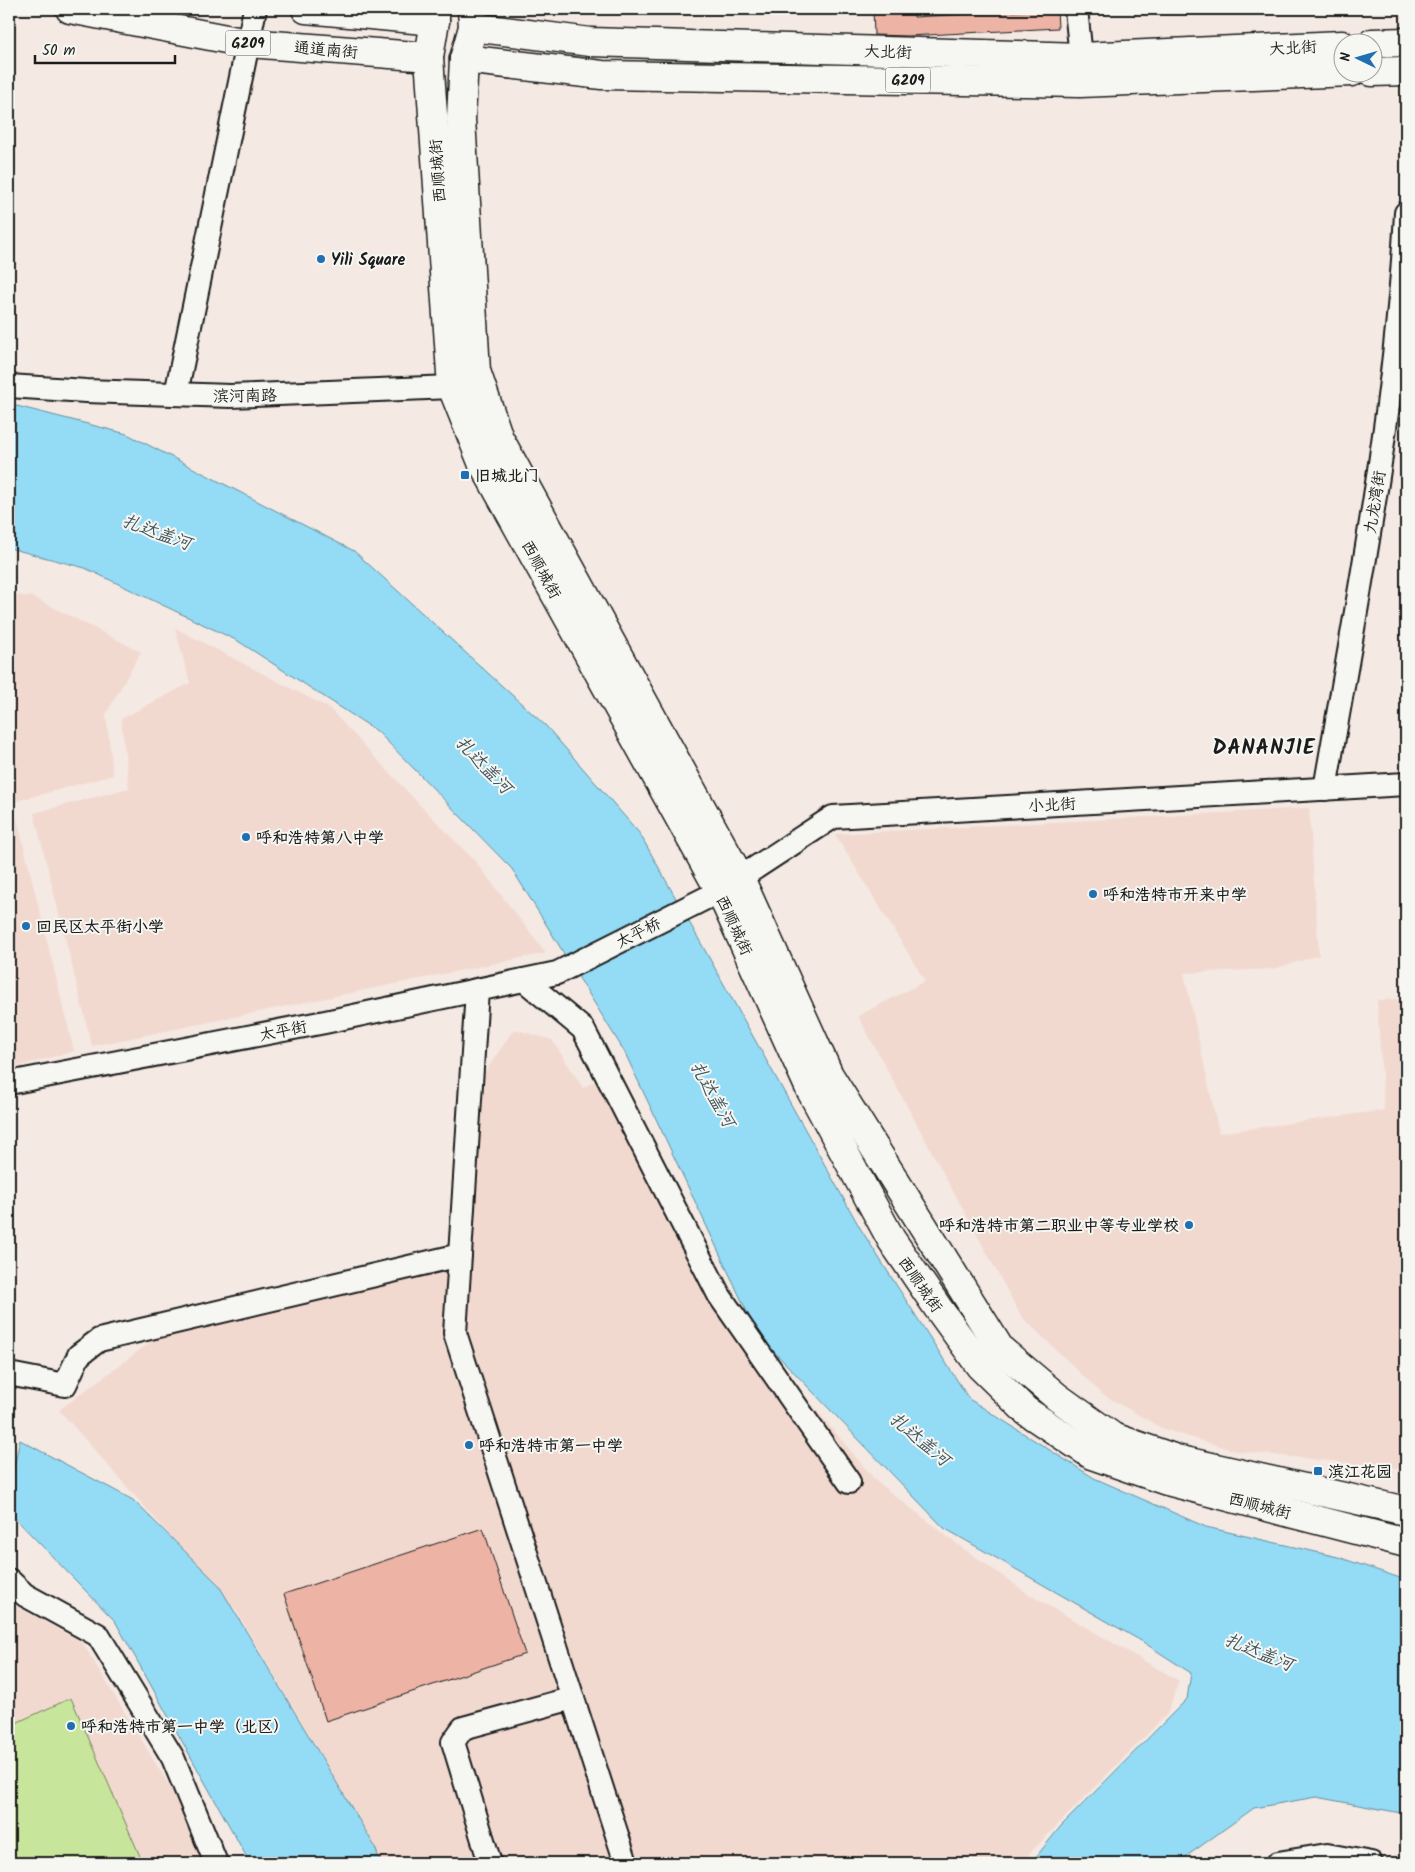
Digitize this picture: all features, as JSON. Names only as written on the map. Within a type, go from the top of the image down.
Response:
[{"type":"main road","name":"通道南街","points":[[70,9],[247,42],[429,58],[464,59]]},
{"type":"main road","points":[[306,9],[435,15]]},
{"type":"main road","name":"大北街","points":[[435,15],[473,18],[590,42],[1081,57],[1332,45]]},
{"type":"main road","name":"西顺城街","points":[[435,15],[429,58],[452,386],[482,462],[730,884],[810,1089],[891,1239],[980,1366],[1026,1411],[1092,1455],[1159,1478],[1406,1543]]},
{"type":"main road","name":"西顺城街","points":[[473,18],[464,59],[461,119],[476,371],[499,438],[829,1075],[1000,1349],[1057,1397],[1112,1437],[1176,1459],[1406,1511]]},
{"type":"main road","points":[[1382,43],[1406,42]]},
{"type":"main road","name":"大北街","points":[[464,59],[602,75],[1070,83],[1332,73]]},
{"type":"main road","points":[[1382,72],[1406,71]]},
{"type":"street","points":[[176,394],[255,9]]},
{"type":"street","points":[[1076,9],[1081,57]]},
{"type":"street","name":"九龙湾街","points":[[1325,789],[1389,412],[1404,265],[1406,213]]},
{"type":"street","name":"滨河南路","points":[[9,386],[86,391],[230,396],[452,386],[476,371]]},
{"type":"street","name":"小北街","points":[[730,884],[834,817],[1406,784]]},
{"type":"street","name":"太平桥","points":[[557,973],[730,884]]},
{"type":"street","name":"太平街","points":[[9,1083],[325,1022],[557,973]]},
{"type":"street","points":[[524,980],[583,1029],[719,1295],[849,1482]]},
{"type":"street","points":[[477,990],[454,1333],[626,1863]]},
{"type":"street","points":[[9,1374],[65,1385],[79,1355],[99,1340],[460,1255]]},
{"type":"street","points":[[9,1580],[25,1595],[98,1635],[173,1758],[216,1863]]},
{"type":"street","points":[[490,1863],[454,1742],[463,1728],[572,1698]]},
{"type":"street","points":[[1278,1863],[1327,1855],[1371,1863]]},
{"type":"shaded area","name":"回民区太平街小学","points":[[9,594],[33,597],[141,652],[106,714],[113,775],[13,802],[74,1051],[9,1069]]},
{"type":"shaded area","name":"呼和浩特第八中学","points":[[175,628],[329,708],[475,861],[546,953],[92,1046],[34,813],[129,788],[121,719],[190,683]]},
{"type":"shaded area","name":"呼和浩特市第二职业中等专业学校","points":[[1309,808],[1319,955],[1274,969],[1184,973],[1219,1133],[1384,1110],[1377,1000],[1406,999],[1406,1469],[1236,1451],[1163,1429],[1102,1394],[1021,1316],[858,1016],[925,981],[835,834]]},
{"type":"shaded area","name":"呼和浩特市第一中学","points":[[514,1029],[552,1040],[583,1088],[615,1069],[750,1331],[876,1481],[957,1544],[1030,1595],[1179,1681],[1167,1714],[1020,1863],[381,1863],[374,1845],[235,1609],[59,1410],[175,1324],[448,1266],[463,1321],[484,1074]]},
{"type":"shaded area","name":"呼和浩特市第一中学（北区）","points":[[9,1602],[82,1642],[184,1810],[203,1863],[9,1863]]},
{"type":"green space","points":[[71,1698],[143,1863],[9,1863],[9,1726]]},
{"type":"water","name":"扎达盖河","points":[[9,404],[127,434],[354,551],[546,726],[640,834],[860,1228],[969,1399],[1094,1478],[1206,1527],[1338,1557],[1406,1580],[1406,1814],[1316,1797],[1254,1808],[1177,1863],[1031,1863],[1061,1826],[1187,1699],[1191,1673],[1143,1642],[944,1528],[758,1335],[624,1051],[512,869],[377,731],[238,641],[85,568],[9,548]]},
{"type":"water","points":[[20,1440],[133,1500],[218,1584],[374,1845],[381,1863],[250,1863],[115,1621],[9,1512],[9,1489]]},
{"type":"building","points":[[873,9],[914,9],[914,17],[1057,9],[1058,28],[908,36],[874,35]]},
{"type":"building","points":[[483,1528],[525,1654],[326,1721],[284,1594]]},
{"type":"place","name":"Yili Square","points":[[321,259]]},
{"type":"place","name":"旧城北门","points":[[465,475]]},
{"type":"place","name":"呼和浩特第八中学","points":[[246,837]]},
{"type":"place","name":"呼和浩特市开来中学","points":[[1093,894]]},
{"type":"place","name":"回民区太平街小学","points":[[26,926]]},
{"type":"place","name":"呼和浩特市第二职业中等专业学校","points":[[1189,1225]]},
{"type":"place","name":"呼和浩特市第一中学","points":[[469,1445]]},
{"type":"place","name":"滨江花园","points":[[1318,1471]]},
{"type":"place","name":"呼和浩特市第一中学（北区）","points":[[71,1726]]},
{"type":"district","name":"DANANJIE","points":[[1264,747]]}]
